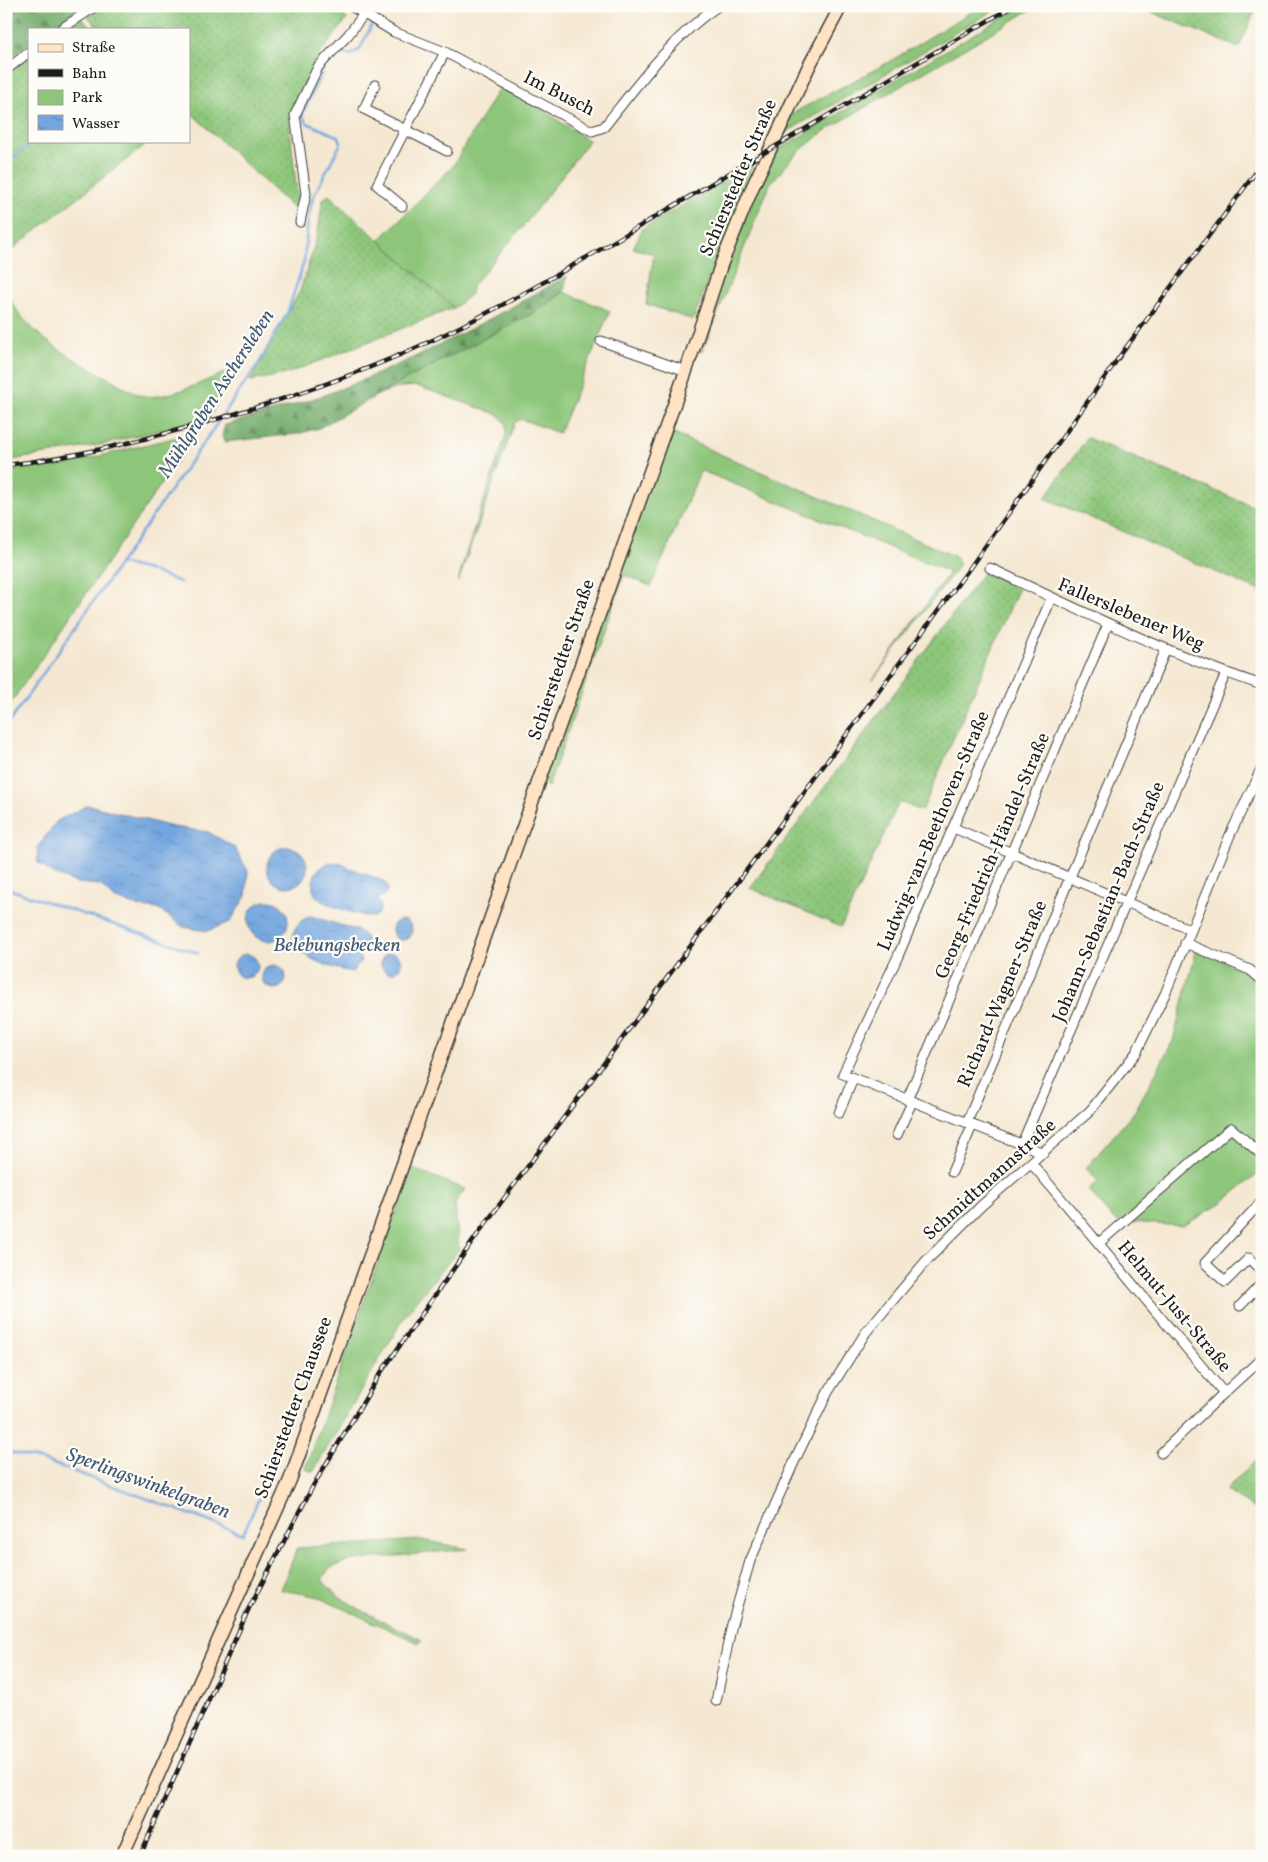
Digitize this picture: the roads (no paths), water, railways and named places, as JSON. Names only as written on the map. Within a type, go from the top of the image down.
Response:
[{"type":"street","points":[[63,28],[96,6]]},
{"type":"street","name":"Im Busch","points":[[351,6],[394,32],[445,52],[592,131],[604,127],[652,67],[698,19],[718,6]]},
{"type":"street","name":"Schierstedter Straße","points":[[475,963],[622,546],[686,371],[721,265],[753,186],[809,66],[841,6]]},
{"type":"street","points":[[300,222],[306,194],[296,115],[318,67],[348,35],[369,17]]},
{"type":"street","points":[[402,206],[377,185],[445,52]]},
{"type":"street","points":[[6,70],[28,53]]},
{"type":"street","points":[[376,85],[364,109],[447,151]]},
{"type":"street","points":[[601,342],[686,371]]},
{"type":"street","name":"Fallerslebener Weg","points":[[990,568],[1051,599],[1166,649],[1262,685]]},
{"type":"street","name":"Ludwig-van-Beethoven-Straße","points":[[853,1079],[843,1074],[898,956],[1051,599]]},
{"type":"street","name":"Georg-Friedrich-Händel-Straße","points":[[898,1135],[909,1101],[1108,624]]},
{"type":"street","name":"Richard-Wagner-Straße","points":[[952,1172],[1069,878],[1166,649]]},
{"type":"street","name":"Johann-Sebastian-Bach-Straße","points":[[1022,1143],[1226,673]]},
{"type":"street","name":"Schmidtmannstraße","points":[[716,1701],[732,1624],[750,1561],[828,1392],[866,1332],[920,1268],[980,1206],[1032,1164],[1090,1111],[1136,1053],[1165,994],[1262,767]]},
{"type":"street","points":[[954,828],[1191,930]]},
{"type":"street","points":[[1186,943],[1250,970],[1262,980]]},
{"type":"street","name":"Schierstedter Chaussee","points":[[122,1856],[290,1480],[475,963]]},
{"type":"street","points":[[839,1113],[853,1079],[1044,1153]]},
{"type":"street","name":"Helmut-Just-Straße","points":[[1099,1243],[1231,1128],[1262,1155]]},
{"type":"street","name":"Helmut-Just-Straße","points":[[1032,1164],[1224,1393]]},
{"type":"street","points":[[1262,1200],[1205,1263],[1225,1282],[1249,1258],[1262,1272]]},
{"type":"street","points":[[1240,1306],[1262,1283]]},
{"type":"street","name":"Helmut-Just-Straße","points":[[1161,1453],[1262,1358]]},
{"type":"water","points":[[88,805],[173,827],[208,832],[234,847],[248,871],[246,896],[230,922],[207,931],[183,927],[159,909],[140,907],[113,898],[100,885],[77,883],[53,874],[38,863],[37,848],[57,821]]},
{"type":"water","points":[[283,847],[291,847],[298,850],[304,856],[307,867],[304,878],[298,884],[291,887],[283,887],[276,884],[270,878],[267,871],[267,863],[270,856],[276,850]]},
{"type":"water","name":"Belebungsbecken","points":[[330,862],[341,864],[385,882],[388,889],[384,896],[377,899],[381,906],[379,912],[374,917],[344,910],[328,904],[317,897],[313,888],[316,872]]},
{"type":"water","points":[[268,901],[282,907],[288,921],[282,935],[268,941],[254,935],[248,921],[254,907]]},
{"type":"water","name":"Belebungsbecken","points":[[311,916],[359,931],[365,936],[368,943],[364,950],[357,953],[361,961],[352,972],[313,960],[297,948],[293,940],[294,931],[305,918]]},
{"type":"water","points":[[402,920],[409,923],[412,930],[409,937],[402,940],[395,937],[392,930],[395,923]]},
{"type":"water","points":[[391,953],[398,956],[401,963],[398,970],[391,973],[384,970],[381,963],[384,956]]},
{"type":"water","points":[[246,954],[255,957],[258,966],[255,975],[246,978],[237,975],[234,966],[237,957]]},
{"type":"water","points":[[274,965],[283,968],[286,977],[283,986],[274,989],[265,986],[262,977],[265,968]]},
{"type":"waterway","name":"Mühlgraben Aschersleben","points":[[337,51],[350,55],[360,49],[381,6]]},
{"type":"waterway","name":"Mühlgraben Aschersleben","points":[[6,727],[259,363],[288,311],[304,262],[308,219],[313,197],[341,143],[339,137],[307,123],[302,115],[325,65]]},
{"type":"waterway","points":[[6,163],[33,142]]},
{"type":"waterway","points":[[119,563],[145,569],[180,582]]},
{"type":"waterway","points":[[6,888],[198,953]]},
{"type":"waterway","name":"Sperlingswinkelgraben","points":[[6,1451],[48,1462],[243,1534],[259,1498]]},
{"type":"railway","points":[[6,465],[100,449],[193,426],[316,388],[376,365],[435,339],[569,268],[1013,6]]},
{"type":"railway","points":[[140,1856],[249,1608],[313,1486],[380,1374],[480,1231],[969,569],[1122,353],[1262,164]]}]
